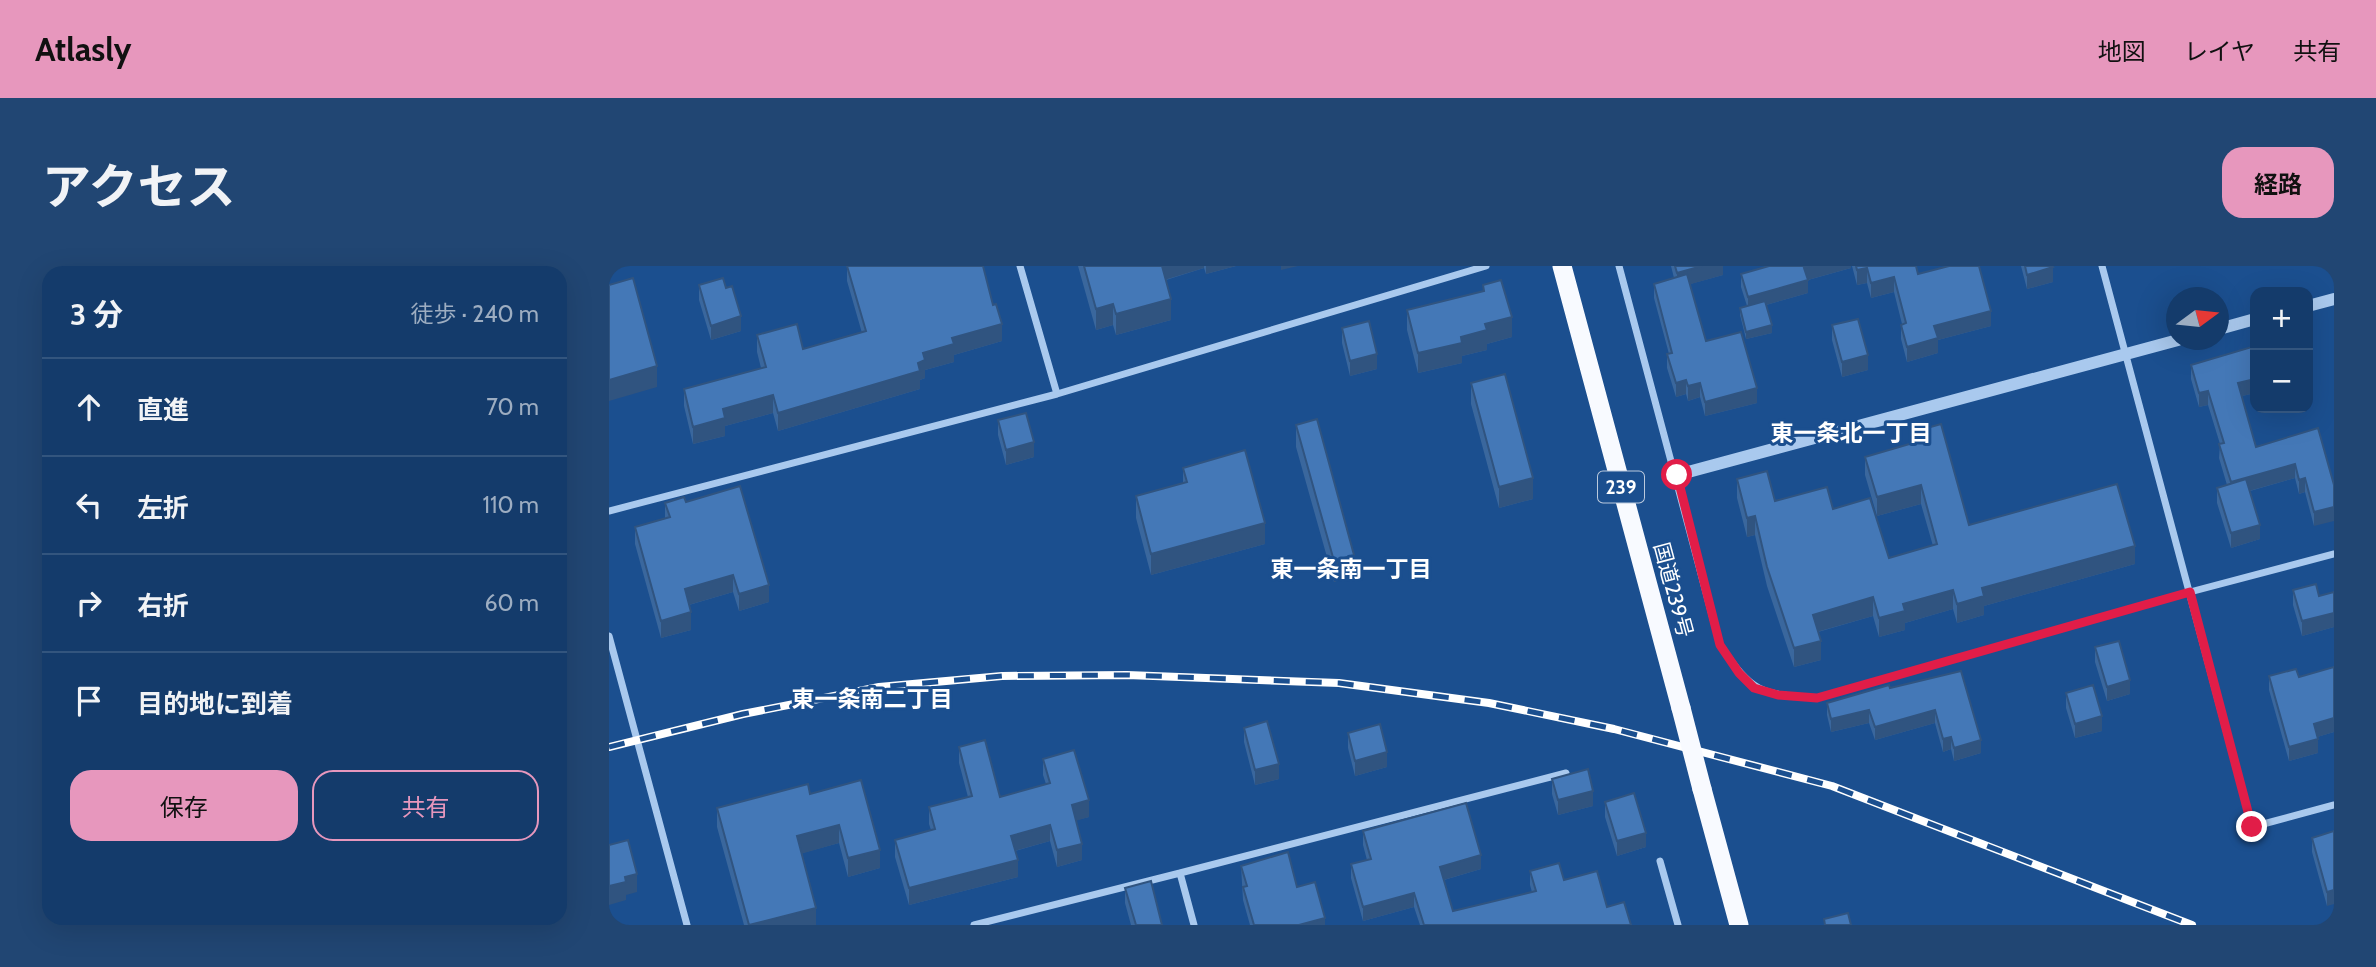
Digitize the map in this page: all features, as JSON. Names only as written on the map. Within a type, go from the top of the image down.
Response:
[{"type":"highway","name":"国道239号","points":[[1562,266],[1739,925]]},
{"type":"street","points":[[1020,266],[1057,394]]},
{"type":"street","points":[[609,511],[1057,394],[1486,266]]},
{"type":"street","points":[[1619,266],[1677,475],[1720,645],[1739,673],[1754,688],[1778,695],[1817,698],[2334,554]]},
{"type":"street","points":[[2102,266],[2252,827],[2334,805]]},
{"type":"street","points":[[2313,305],[2334,299]]},
{"type":"street","points":[[2229,326],[2250,320]]},
{"type":"street","points":[[1677,475],[2166,343]]},
{"type":"street","points":[[609,636],[687,925]]},
{"type":"street","points":[[974,925],[1566,774]]},
{"type":"street","points":[[1660,861],[1678,925]]},
{"type":"street","points":[[1180,873],[1195,925]]},
{"type":"building","points":[[847,266],[983,266],[993,305],[996,304],[1002,324],[952,338],[954,344],[923,353],[925,360],[918,363],[920,371],[778,413],[773,395],[723,409],[725,418],[693,427],[684,389],[766,367],[757,335],[797,324],[803,349],[866,331]]},
{"type":"building","points":[[1084,266],[1162,266],[1171,299],[1116,314],[1113,304],[1096,309]]},
{"type":"building","points":[[1675,266],[1702,266],[1677,273]]},
{"type":"building","points":[[1769,266],[1811,266],[1804,268],[1808,280],[1748,297],[1741,274]]},
{"type":"building","points":[[1856,266],[1916,266],[1918,274],[1949,266],[1979,266],[1991,311],[1934,326],[1938,338],[1907,347],[1901,325],[1906,323],[1894,277],[1871,283],[1867,268],[1857,270]]},
{"type":"building","points":[[2025,266],[2052,266],[2053,267],[2027,275]]},
{"type":"building","points":[[1687,274],[1706,341],[1741,332],[1757,388],[1705,402],[1700,383],[1688,386],[1686,380],[1676,383],[1667,354],[1672,353],[1654,284]]},
{"type":"building","points":[[633,278],[657,366],[609,380],[609,285]]},
{"type":"building","points":[[723,278],[726,288],[732,286],[741,316],[711,326],[699,285]]},
{"type":"building","points":[[1501,280],[1512,317],[1485,324],[1487,330],[1461,337],[1462,343],[1418,353],[1407,310],[1484,291],[1483,285]]},
{"type":"building","points":[[1765,301],[1772,325],[1746,332],[1740,308]]},
{"type":"building","points":[[1858,319],[1868,355],[1842,362],[1832,325]]},
{"type":"building","points":[[1369,321],[1377,354],[1350,361],[1342,328]]},
{"type":"building","points":[[2250,347],[2250,380],[2238,383],[2256,447],[2318,428],[2334,485],[2334,507],[2314,512],[2305,478],[2299,480],[2295,464],[2231,482],[2219,444],[2224,443],[2208,391],[2199,393],[2191,365]]},
{"type":"building","points":[[1505,374],[1533,478],[1499,487],[1471,383]]},
{"type":"building","points":[[1026,413],[1034,442],[1006,450],[998,420]]},
{"type":"building","points":[[1317,419],[1354,555],[1334,561],[1296,425]]},
{"type":"building","points":[[1941,424],[1969,525],[2117,484],[2135,546],[1982,588],[1984,596],[1957,604],[1953,590],[1903,604],[1905,611],[1879,618],[1873,597],[1813,615],[1821,641],[1794,648],[1767,567],[1755,516],[1747,518],[1737,479],[1767,471],[1775,501],[1827,487],[1833,509],[1870,498],[1889,558],[1937,544],[1921,485],[1877,497],[1865,457],[1923,440],[1920,430]]},
{"type":"building","points":[[1245,450],[1265,523],[1151,554],[1136,496],[1187,482],[1183,468]]},
{"type":"building","points":[[2246,479],[2260,525],[2231,533],[2217,488]]},
{"type":"building","points":[[740,486],[769,585],[739,594],[733,575],[685,589],[691,612],[661,621],[635,527],[670,517],[665,503],[684,497],[686,502]]},
{"type":"building","points":[[2316,584],[2319,596],[2334,592],[2334,613],[2302,621],[2293,590]]},
{"type":"building","points":[[2119,641],[2130,680],[2107,687],[2095,647]]},
{"type":"building","points":[[2334,667],[2334,718],[2314,724],[2318,739],[2289,747],[2269,676],[2296,669],[2299,677]]},
{"type":"building","points":[[1961,671],[1981,740],[1954,748],[1951,737],[1943,739],[1935,710],[1875,727],[1869,710],[1831,719],[1827,703],[1889,685],[1890,688]]},
{"type":"building","points":[[2093,685],[2102,716],[2075,724],[2066,693]]},
{"type":"building","points":[[1267,721],[1279,764],[1255,770],[1244,728]]},
{"type":"building","points":[[1380,724],[1387,752],[1355,761],[1348,733]]},
{"type":"building","points":[[985,740],[1000,797],[1050,783],[1043,759],[1074,750],[1089,800],[1072,805],[1082,844],[1057,850],[1050,825],[1011,836],[1018,860],[909,888],[895,840],[935,829],[929,807],[972,796],[959,747]]},
{"type":"building","points":[[1588,769],[1593,791],[1558,800],[1552,779]]},
{"type":"building","points":[[861,780],[880,850],[848,858],[839,825],[797,836],[816,908],[749,925],[717,808],[808,784],[810,794]]},
{"type":"building","points":[[1634,793],[1646,833],[1617,841],[1605,802]]},
{"type":"building","points":[[1466,803],[1481,855],[1440,867],[1453,911],[1536,891],[1530,871],[1559,863],[1564,880],[1597,871],[1607,907],[1624,902],[1631,925],[1424,925],[1414,893],[1363,907],[1351,864],[1371,859],[1363,831]]},
{"type":"building","points":[[2334,831],[2334,890],[2327,892],[2312,838]]},
{"type":"building","points":[[628,840],[637,874],[625,877],[626,882],[609,886],[609,845]]},
{"type":"building","points":[[1288,852],[1297,887],[1315,882],[1325,918],[1299,925],[1254,925],[1243,887],[1247,886],[1241,866]]},
{"type":"building","points":[[1151,881],[1162,925],[1136,925],[1125,888]]},
{"type":"building","points":[[1848,913],[1851,925],[1825,925],[1824,919]]},
{"type":"railway","points":[[609,747],[743,714],[879,687],[1002,676],[1127,675],[1339,683],[1489,703],[1614,729],[1832,786],[2192,925]]},
{"type":"district","name":"東一条北一丁目","points":[[1851,433]]},
{"type":"district","name":"東一条南一丁目","points":[[1351,569]]},
{"type":"district","name":"東一条南二丁目","points":[[872,699]]},
{"type":"route","points":[[1677,475],[1720,645],[1739,673],[1754,688],[1778,695],[1817,698],[2190,592],[2252,827]]}]
